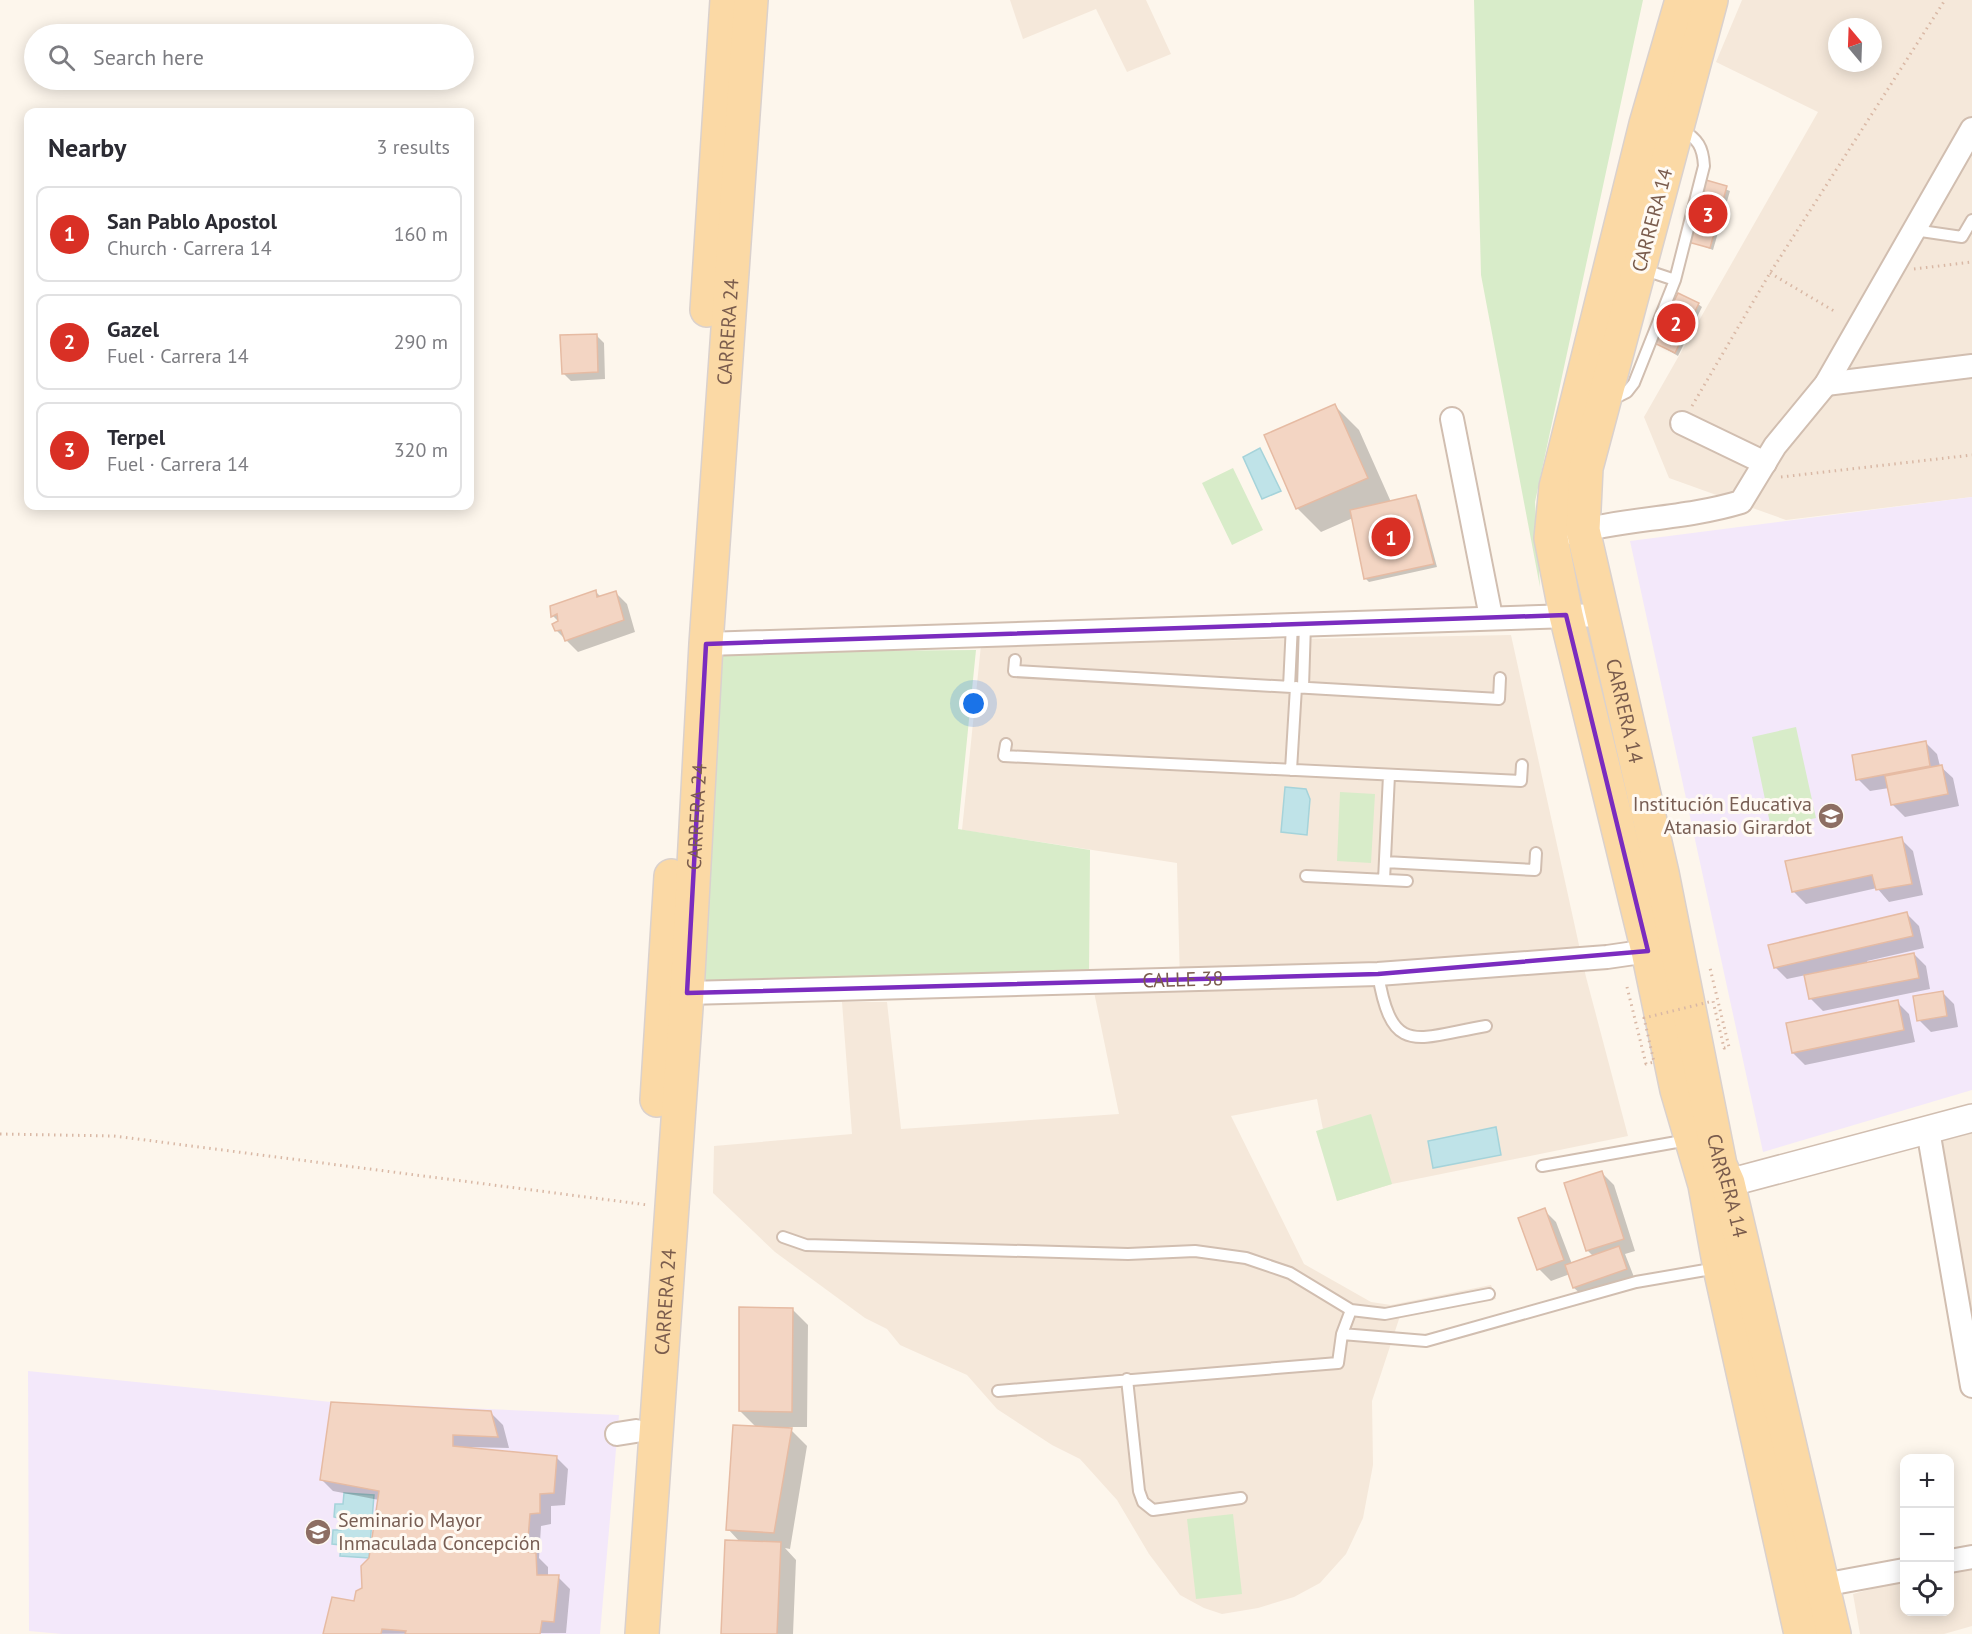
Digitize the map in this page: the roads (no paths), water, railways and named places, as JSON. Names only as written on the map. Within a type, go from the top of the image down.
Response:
[{"type":"main road","name":"CARRERA 24","points":[[642,1634],[636,1432],[687,993],[696,645],[727,0]]},
{"type":"main road","name":"CARRERA 24","points":[[625,1634],[650,1206],[751,0]]},
{"type":"main road","name":"CARRERA 14","points":[[1682,0],[1639,268],[1586,468],[1583,530],[1601,615],[1646,876],[1663,949],[1677,1090],[1704,1137],[1834,1634]]},
{"type":"main road","name":"CARRERA 14","points":[[1646,876],[1566,615],[1551,538],[1556,487],[1661,125],[1711,0]]},
{"type":"main road","name":"CARRERA 14","points":[[1717,1184],[1720,1268],[1801,1634]]},
{"type":"street","points":[[1551,538],[1639,519],[1706,512],[1741,502],[1773,470],[1775,446],[1826,384],[1972,129]]},
{"type":"street","points":[[1826,384],[1972,366]]},
{"type":"street","points":[[1452,420],[1491,617]]},
{"type":"street","points":[[1682,423],[1773,470]]},
{"type":"street","points":[[696,645],[1601,615]]},
{"type":"street","name":"CALLE 38","points":[[687,993],[1378,974],[1607,957],[1663,949]]},
{"type":"street","points":[[1717,1184],[1972,1118]]},
{"type":"street","points":[[1929,1130],[1967,1329],[1972,1386]]},
{"type":"street","points":[[1954,1560],[1972,1557]]},
{"type":"street","points":[[1823,1585],[1900,1571]]},
{"type":"lane","points":[[1603,404],[1627,392],[1634,383],[1674,280],[1704,166],[1703,148],[1694,137],[1661,125]]},
{"type":"lane","points":[[1914,230],[1962,237],[1972,220]]},
{"type":"lane","points":[[1639,268],[1674,280]]},
{"type":"lane","points":[[1291,770],[1299,624]]},
{"type":"lane","points":[[1015,660],[1014,671],[1499,699],[1500,678]]},
{"type":"lane","points":[[1006,744],[1004,756],[1521,781],[1522,765]]},
{"type":"lane","points":[[1384,880],[1389,775]]},
{"type":"lane","points":[[1385,862],[1535,870],[1536,853]]},
{"type":"lane","points":[[1306,876],[1407,881]]},
{"type":"lane","points":[[1378,974],[1385,1011],[1394,1026],[1404,1035],[1423,1037],[1486,1026]]},
{"type":"lane","points":[[1542,1167],[1704,1137]]},
{"type":"lane","points":[[783,1237],[806,1245],[1128,1254],[1195,1251],[1246,1258],[1290,1273],[1351,1310],[1385,1314],[1489,1294]]},
{"type":"lane","points":[[1342,1334],[1426,1341],[1636,1282],[1720,1268]]},
{"type":"lane","points":[[998,1391],[1338,1364],[1342,1334],[1351,1310]]},
{"type":"lane","points":[[1127,1379],[1139,1491],[1143,1502],[1153,1510],[1241,1498]]},
{"type":"water","points":[[1260,448],[1281,491],[1262,499],[1243,457]]},
{"type":"water","points":[[1285,787],[1306,789],[1310,799],[1307,835],[1281,832]]},
{"type":"water","points":[[1496,1127],[1501,1155],[1433,1168],[1428,1141]]},
{"type":"water","points":[[344,1493],[374,1495],[369,1558],[340,1556],[341,1545],[332,1544],[333,1530],[341,1530],[342,1519],[334,1517],[335,1504],[343,1504]]},
{"type":"place","name":"Terpel","points":[[1708,214]]},
{"type":"place","name":"Gazel","points":[[1676,323]]},
{"type":"place","name":"San Pablo Apostol","points":[[1391,537]]},
{"type":"place","name":"Institución Educativa Atanasio Girardot","points":[[1831,816]]},
{"type":"place","name":"Seminario Mayor Inmaculada Concepción","points":[[318,1532]]}]
